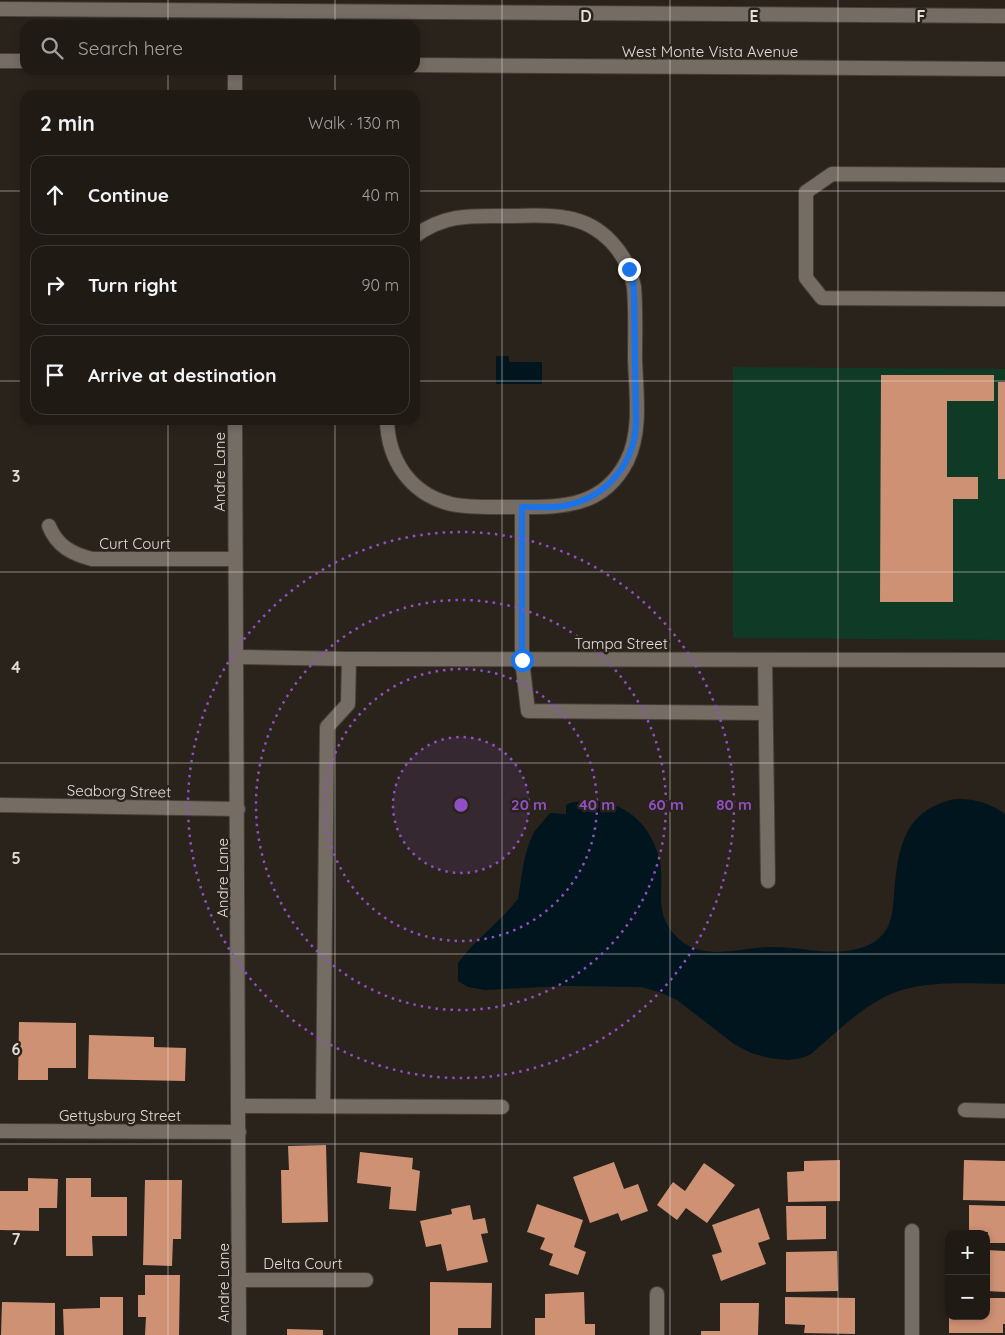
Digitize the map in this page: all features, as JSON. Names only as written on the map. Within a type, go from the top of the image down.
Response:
[{"type":"street","points":[[0,9],[235,5],[1005,16]]},
{"type":"street","points":[[0,61],[20,62]]},
{"type":"street","name":"West Monte Vista Avenue","points":[[420,65],[1005,69]]},
{"type":"street","points":[[235,75],[235,90]]},
{"type":"street","points":[[1005,175],[832,174],[806,192],[806,278],[822,298],[1005,299]]},
{"type":"street","points":[[387,425],[388,439],[397,464],[410,481],[428,495],[443,502],[461,506],[558,507],[584,500],[610,483],[630,455],[635,436],[633,280],[618,249],[606,236],[589,225],[564,217],[459,216],[429,226],[420,232]]},
{"type":"street","name":"Andre Lane","points":[[235,425],[239,1335]]},
{"type":"street","points":[[522,507],[522,660],[528,711],[765,713]]},
{"type":"street","name":"Curt Court","points":[[49,526],[52,534],[64,548],[72,553],[92,559],[235,559]]},
{"type":"street","name":"Tampa Street","points":[[237,657],[522,660],[1005,660]]},
{"type":"street","points":[[323,1106],[327,726],[348,704],[349,659]]},
{"type":"street","points":[[765,660],[768,881]]},
{"type":"street","name":"Seaborg Street","points":[[0,805],[238,809]]},
{"type":"street","points":[[239,1106],[502,1106]]},
{"type":"street","points":[[965,1110],[1005,1111]]},
{"type":"street","name":"Gettysburg Street","points":[[0,1131],[239,1132]]},
{"type":"street","points":[[912,1231],[912,1335]]},
{"type":"street","name":"Delta Court","points":[[239,1280],[366,1280]]},
{"type":"street","points":[[657,1294],[657,1335]]},
{"type":"green space","points":[[733,367],[1005,369],[1005,640],[733,638]]},
{"type":"water","points":[[496,356],[509,356],[509,362],[542,362],[542,384],[496,384]]},
{"type":"water","points":[[955,799],[969,799],[982,802],[1005,814],[1005,984],[954,983],[904,989],[874,1003],[849,1021],[811,1054],[802,1058],[788,1060],[769,1058],[751,1053],[734,1044],[677,1000],[641,987],[566,986],[485,990],[468,987],[458,981],[458,963],[518,899],[524,861],[534,832],[550,813],[566,814],[566,805],[570,803],[601,802],[628,812],[639,821],[648,832],[660,862],[661,902],[665,921],[679,939],[689,946],[713,952],[774,947],[837,952],[866,946],[883,934],[891,916],[898,862],[906,834],[924,812],[938,804]]},
{"type":"building","points":[[881,375],[994,375],[994,401],[947,401],[947,477],[978,477],[978,499],[953,499],[953,602],[880,602]]},
{"type":"building","points":[[998,382],[1005,382],[1005,479],[998,479]]},
{"type":"building","points":[[19,1022],[76,1023],[76,1068],[48,1068],[48,1080],[18,1080]]},
{"type":"building","points":[[89,1035],[154,1037],[154,1047],[186,1048],[185,1081],[88,1079]]},
{"type":"building","points":[[326,1145],[328,1222],[282,1223],[281,1170],[289,1170],[288,1146]]},
{"type":"building","points":[[360,1152],[413,1158],[412,1169],[420,1171],[416,1211],[389,1209],[391,1187],[357,1183]]},
{"type":"building","points":[[840,1160],[840,1201],[788,1202],[787,1172],[804,1171],[804,1161]]},
{"type":"building","points":[[964,1160],[1005,1161],[1005,1201],[963,1200]]},
{"type":"building","points":[[614,1162],[624,1189],[638,1184],[648,1211],[621,1221],[618,1213],[590,1223],[573,1177]]},
{"type":"building","points":[[704,1163],[735,1185],[707,1223],[686,1208],[677,1220],[657,1205],[673,1182],[685,1191]]},
{"type":"building","points":[[28,1178],[58,1179],[57,1208],[39,1208],[39,1231],[0,1230],[0,1191],[28,1191]]},
{"type":"building","points":[[66,1178],[91,1178],[91,1197],[127,1197],[127,1236],[92,1236],[93,1256],[66,1256]]},
{"type":"building","points":[[145,1180],[182,1180],[181,1239],[173,1239],[172,1266],[143,1265]]},
{"type":"building","points":[[537,1204],[583,1220],[574,1247],[586,1252],[578,1275],[549,1265],[553,1254],[540,1249],[545,1238],[527,1232]]},
{"type":"building","points":[[470,1205],[473,1220],[485,1218],[488,1233],[481,1234],[488,1262],[447,1271],[441,1244],[426,1247],[420,1221],[452,1214],[451,1209]]},
{"type":"building","points":[[969,1205],[1005,1206],[1005,1243],[990,1243],[990,1230],[969,1230]]},
{"type":"building","points":[[786,1206],[826,1206],[826,1239],[787,1240]]},
{"type":"building","points":[[759,1208],[770,1239],[758,1243],[766,1264],[721,1281],[712,1255],[722,1252],[712,1225]]},
{"type":"building","points":[[990,1250],[1005,1251],[1005,1292],[990,1291]]},
{"type":"building","points":[[837,1251],[838,1291],[786,1292],[786,1252]]},
{"type":"building","points":[[145,1275],[180,1275],[179,1335],[145,1335],[146,1317],[138,1317],[138,1295],[145,1295]]},
{"type":"building","points":[[430,1282],[492,1283],[491,1328],[458,1328],[458,1335],[430,1335]]},
{"type":"building","points":[[584,1292],[585,1324],[595,1324],[595,1335],[535,1335],[535,1318],[545,1318],[545,1294]]},
{"type":"building","points":[[100,1297],[123,1297],[123,1335],[64,1335],[63,1309],[100,1308]]},
{"type":"building","points":[[785,1297],[855,1298],[855,1334],[804,1333],[805,1325],[785,1324]]},
{"type":"building","points":[[990,1298],[1005,1298],[1003,1333],[949,1333],[949,1320],[990,1320]]},
{"type":"building","points":[[2,1302],[55,1303],[55,1335],[1,1335]]},
{"type":"building","points":[[720,1303],[759,1303],[758,1335],[701,1335],[701,1331],[720,1331]]},
{"type":"building","points":[[287,1329],[323,1330],[323,1335],[287,1335]]},
{"type":"route","points":[[522,660],[522,507],[564,506],[592,496],[606,487],[615,478],[627,460],[634,443],[636,422],[634,294],[633,280],[629,269]]}]
